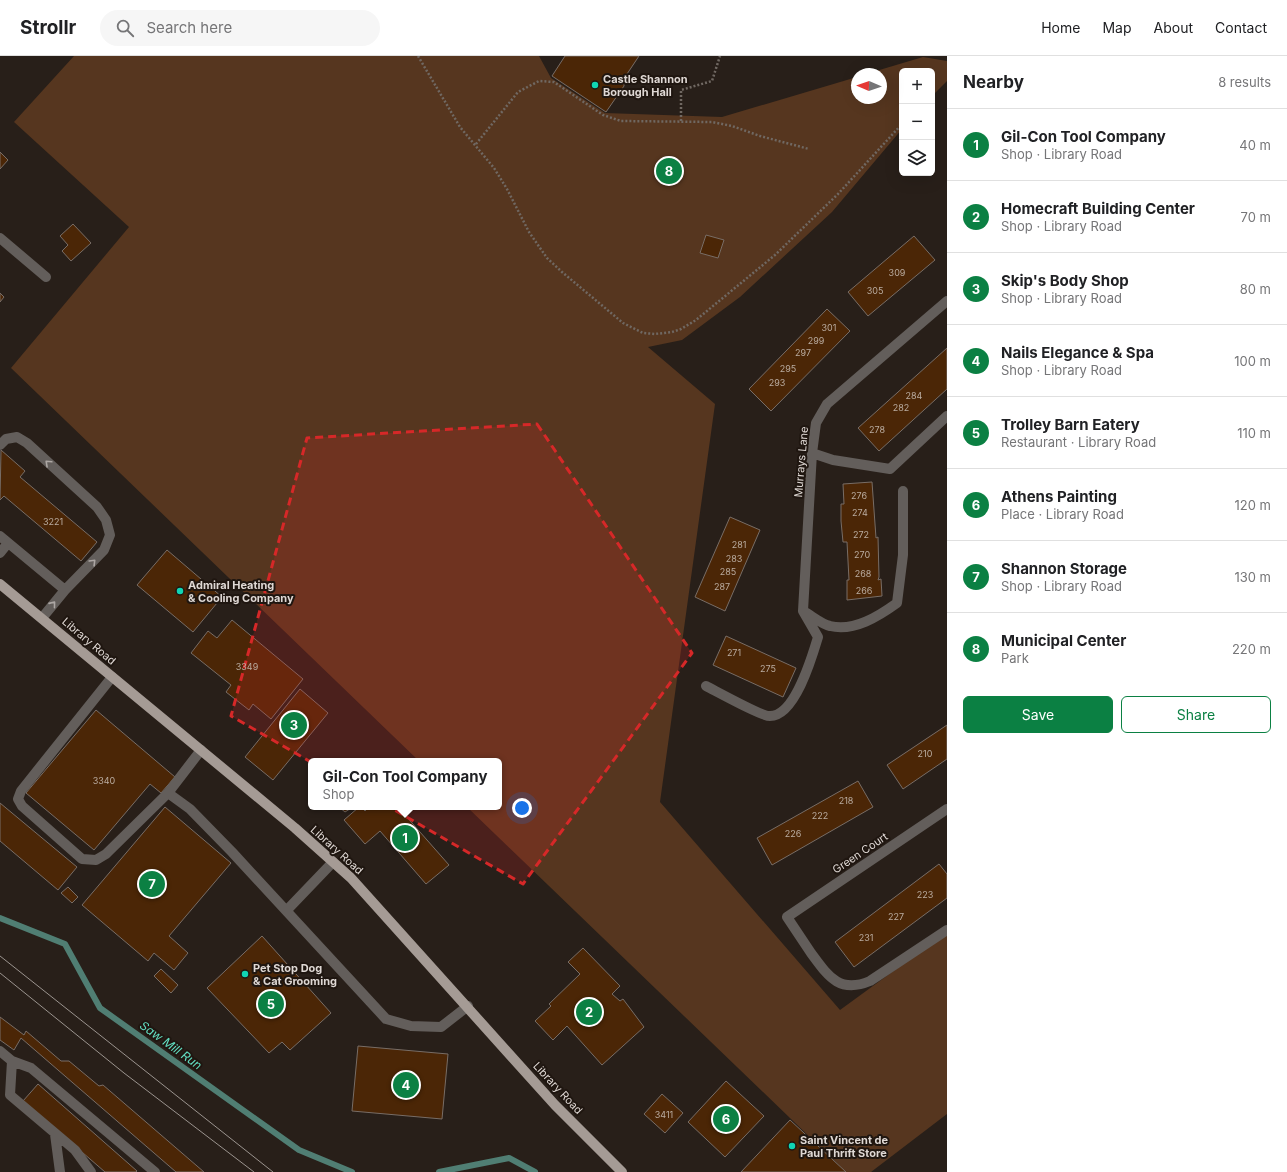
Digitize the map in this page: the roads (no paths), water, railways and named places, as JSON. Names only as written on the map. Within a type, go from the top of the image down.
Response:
[{"type":"main road","name":"Library Road","points":[[0,584],[201,750],[351,878],[468,1006],[555,1105],[622,1172]]},
{"type":"street","points":[[0,238],[46,277]]},
{"type":"street","name":"Murrays Lane","points":[[803,611],[812,453],[816,423],[827,404],[947,301]]},
{"type":"street","points":[[812,453],[833,460],[890,469],[947,416]]},
{"type":"street","points":[[0,445],[6,438],[18,437],[27,443],[97,507],[106,520],[110,535],[104,550],[65,590],[42,618]]},
{"type":"street","points":[[803,611],[830,626],[852,626],[878,616],[897,603],[903,555],[903,491]]},
{"type":"street","points":[[0,536],[65,590]]},
{"type":"street","points":[[0,553],[8,543]]},
{"type":"street","points":[[706,686],[768,717],[780,715],[790,705],[811,660],[818,637],[803,611]]},
{"type":"street","points":[[112,677],[21,791],[18,799],[22,806],[82,860],[96,860],[106,854],[168,793],[201,750]]},
{"type":"street","points":[[168,793],[190,809],[287,910],[386,1019],[412,1026],[441,1027],[468,1006]]},
{"type":"street","name":"Green Court","points":[[947,810],[787,917],[829,977],[847,986],[858,986],[870,981],[947,930]]},
{"type":"street","points":[[287,910],[333,862]]},
{"type":"street","points":[[0,1052],[12,1061],[31,1068],[155,1172]]},
{"type":"street","points":[[12,1061],[10,1095],[75,1150],[91,1172]]},
{"type":"street","points":[[55,1134],[60,1172]]},
{"type":"waterway","name":"Saw Mill Run","points":[[0,918],[65,944],[100,1008],[299,1150],[352,1172]]},
{"type":"waterway","name":"Saw Mill Run","points":[[439,1172],[509,1158],[535,1172]]},
{"type":"tram line","points":[[0,956],[273,1172]]},
{"type":"tram line","points":[[0,973],[124,1073],[254,1172]]},
{"type":"place","name":"Castle Shannon Borough Hall","points":[[595,85]]},
{"type":"place","name":"Municipal Center","points":[[669,171]]},
{"type":"place","name":"Admiral Heating & Cooling Company","points":[[180,591]]},
{"type":"place","name":"Skip's Body Shop","points":[[294,725]]},
{"type":"place","name":"Gil-Con Tool Company","points":[[405,838]]},
{"type":"place","name":"Shannon Storage","points":[[152,884]]},
{"type":"place","name":"Pet Stop Dog & Cat Grooming","points":[[245,974]]},
{"type":"place","name":"Trolley Barn Eatery","points":[[271,1004]]},
{"type":"place","name":"Homecraft Building Center","points":[[589,1012]]},
{"type":"place","name":"Nails Elegance & Spa","points":[[406,1085]]},
{"type":"place","name":"Athens Painting","points":[[726,1119]]},
{"type":"place","name":"Saint Vincent de Paul Thrift Store","points":[[792,1146]]}]
